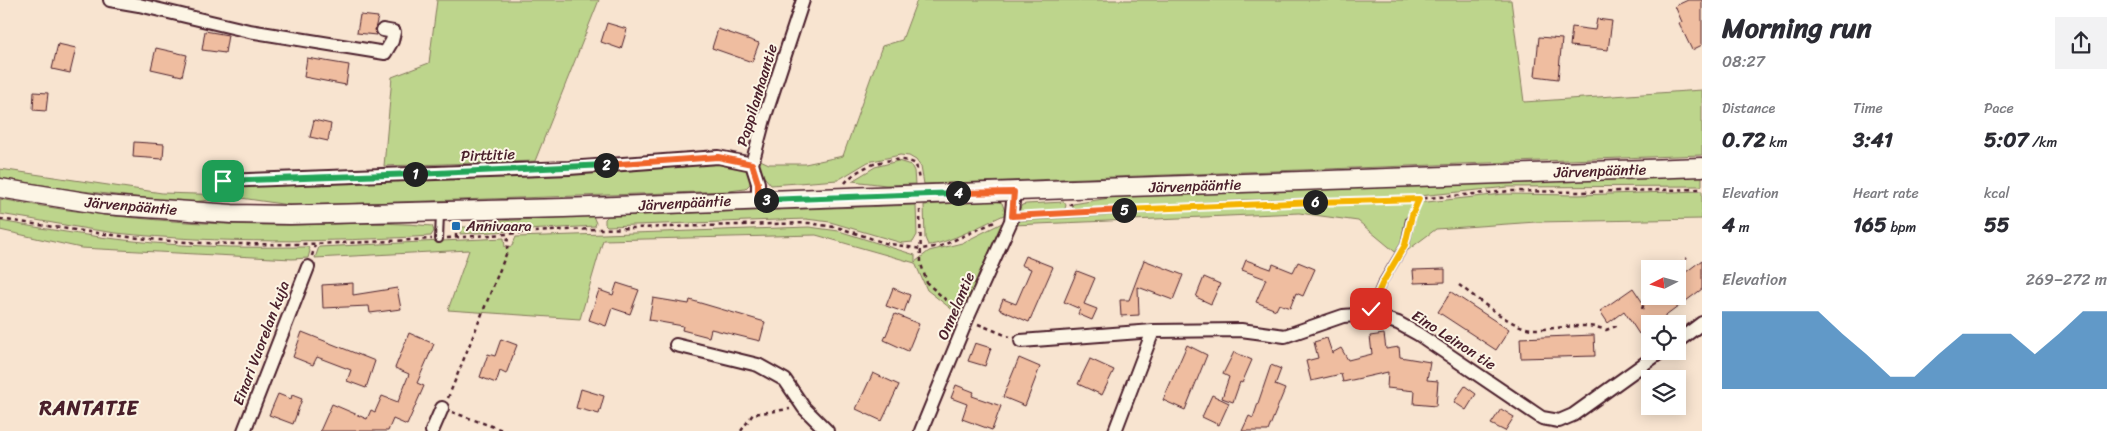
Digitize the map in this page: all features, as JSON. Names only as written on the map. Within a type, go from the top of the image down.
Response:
[{"type":"main road","name":"Järvenpääntie","points":[[0,188],[104,205],[232,214],[440,212],[846,196],[1014,192],[1702,167]]},
{"type":"street","points":[[110,0],[140,2],[249,31],[385,53],[392,41],[394,32],[383,30]]},
{"type":"street","name":"Pappilanhaantie","points":[[758,200],[758,183],[752,164],[764,119],[804,0]]},
{"type":"street","name":"Pirttitie","points":[[223,181],[569,168],[718,157],[752,164]]},
{"type":"street","name":"Onnelantie","points":[[921,431],[1012,216],[1014,192]]},
{"type":"street","name":"Einari Vuorelan kuja","points":[[244,431],[308,267]]},
{"type":"street","name":"Eino Leinon tie","points":[[1021,341],[1153,331],[1241,330],[1285,336],[1344,316],[1369,314],[1398,323],[1418,334],[1542,418],[1559,421],[1573,415],[1649,360]]},
{"type":"street","points":[[1686,335],[1702,323]]},
{"type":"street","points":[[1115,431],[1153,331]]},
{"type":"street","points":[[676,346],[758,365],[785,380],[804,408],[827,431]]},
{"type":"street","points":[[432,431],[442,408]]},
{"type":"lane","points":[[439,239],[440,212]]},
{"type":"lane","points":[[1369,314],[1382,284],[1405,245],[1410,220]]},
{"type":"path","points":[[846,196],[845,182],[849,178],[873,164],[890,160],[908,159],[916,164],[919,180]]},
{"type":"path","points":[[0,218],[110,235],[203,243],[314,244],[439,239],[564,230],[809,223],[840,228],[885,243],[921,249],[941,246],[986,224],[1012,216],[1250,203],[1419,199],[1511,191],[1582,192],[1702,189]]},
{"type":"path","points":[[1410,220],[1419,199]]},
{"type":"path","points":[[1070,204],[1070,214]]},
{"type":"path","points":[[920,206],[921,249]]},
{"type":"path","points":[[456,226],[456,238]]},
{"type":"path","points":[[505,431],[442,408],[451,392],[507,252],[508,234]]},
{"type":"path","points":[[1459,285],[1515,323],[1531,329],[1595,326],[1606,330],[1619,325]]},
{"type":"path","points":[[1642,309],[1643,305]]},
{"type":"path","points":[[741,431],[753,414],[804,408]]},
{"type":"green space","points":[[437,0],[599,0],[535,161],[384,166],[392,77],[429,63]]},
{"type":"green space","points":[[917,0],[1511,0],[1524,102],[1702,90],[1702,155],[924,184],[921,167],[916,160],[909,156],[900,155],[868,162],[838,180],[771,185],[760,172],[758,159],[769,164],[805,164],[843,156],[882,46],[902,40]]},
{"type":"green space","points":[[898,161],[911,165],[914,171],[915,184],[886,185],[852,181],[875,167]]},
{"type":"green space","points":[[729,162],[746,167],[751,177],[750,184],[745,189],[289,205],[241,198],[241,190],[248,184]]},
{"type":"green space","points":[[0,169],[162,193],[230,195],[227,198],[193,202],[159,200],[73,190],[0,178]]},
{"type":"green space","points":[[1702,176],[1702,186],[1508,187],[1419,196],[1246,200],[1086,210],[1075,210],[1072,207],[1073,204],[1115,197]]},
{"type":"green space","points":[[1702,191],[1702,219],[1536,222],[1436,229],[1400,256],[1358,221],[1299,213],[1013,225],[1016,221],[1246,207],[1427,202],[1503,194],[1578,195]]},
{"type":"green space","points":[[0,199],[66,210],[165,221],[265,225],[390,223],[432,226],[434,231],[431,236],[313,241],[155,237],[101,231],[0,214]]},
{"type":"green space","points":[[996,201],[1002,203],[1006,214],[945,241],[928,245],[925,238],[924,205]]},
{"type":"green space","points":[[1064,202],[1066,205],[1065,209],[1061,211],[1024,213],[1018,211],[1022,205],[1026,204]]},
{"type":"green space","points":[[916,205],[917,235],[913,242],[902,243],[830,222],[806,219],[607,226],[605,224],[605,219],[608,216]]},
{"type":"green space","points":[[593,216],[596,223],[595,226],[460,234],[461,227],[478,227],[499,221]]},
{"type":"green space","points":[[0,221],[76,234],[153,243],[230,247],[308,247],[310,251],[308,258],[292,259],[81,248],[0,230]]},
{"type":"green space","points":[[1002,223],[1003,225],[978,275],[963,318],[927,290],[915,263],[816,235],[603,240],[580,319],[448,310],[469,250],[315,258],[319,247],[504,238],[505,247],[512,246],[516,237],[809,227],[839,231],[915,255],[915,262],[929,251],[962,243]]},
{"type":"building","points":[[1688,0],[1702,0],[1702,45],[1692,50],[1679,23],[1682,22],[1675,6]]},
{"type":"building","points":[[360,15],[378,17],[375,29],[376,35],[357,33]]},
{"type":"building","points":[[1597,19],[1612,21],[1608,50],[1570,46],[1572,27],[1595,30]]},
{"type":"building","points":[[607,23],[627,29],[621,49],[601,42]]},
{"type":"building","points":[[718,29],[759,43],[752,62],[712,48]]},
{"type":"building","points":[[205,31],[228,35],[225,53],[202,50]]},
{"type":"building","points":[[1539,37],[1562,39],[1558,79],[1535,76]]},
{"type":"building","points":[[58,44],[76,48],[70,73],[52,69]]},
{"type":"building","points":[[156,48],[187,55],[182,76],[151,69]]},
{"type":"building","points":[[307,58],[349,65],[346,85],[304,77]]},
{"type":"building","points":[[34,92],[48,93],[46,111],[33,110]]},
{"type":"building","points":[[314,120],[331,124],[328,141],[310,137]]},
{"type":"building","points":[[134,142],[164,144],[163,159],[133,157]]},
{"type":"building","points":[[1025,256],[1053,267],[1029,322],[999,309],[1003,299],[1016,304],[1031,269],[1021,265]]},
{"type":"building","points":[[1144,260],[1183,275],[1173,300],[1138,287],[1139,315],[1121,316],[1120,300],[1129,300]]},
{"type":"building","points":[[1246,260],[1271,269],[1273,264],[1293,272],[1298,262],[1315,269],[1303,296],[1296,293],[1290,308],[1279,304],[1276,310],[1256,302],[1266,279],[1242,270]]},
{"type":"building","points":[[1702,260],[1702,289],[1686,301],[1686,272]]},
{"type":"building","points":[[1445,269],[1445,282],[1414,283],[1413,270]]},
{"type":"building","points":[[1077,271],[1095,278],[1084,304],[1097,309],[1092,320],[1078,314],[1080,309],[1064,302]]},
{"type":"building","points":[[1204,277],[1220,284],[1211,304],[1196,297]]},
{"type":"building","points":[[353,283],[353,295],[397,288],[401,309],[370,313],[369,306],[323,308],[322,285]]},
{"type":"building","points":[[617,283],[639,290],[630,314],[612,308],[606,326],[589,320],[599,290],[613,295]]},
{"type":"building","points":[[893,288],[910,295],[904,312],[886,306]]},
{"type":"building","points":[[1633,288],[1641,300],[1641,305],[1681,305],[1667,315],[1641,315],[1641,333],[1639,334],[1624,311],[1608,323],[1600,311]]},
{"type":"building","points":[[1451,292],[1509,330],[1496,350],[1438,312]]},
{"type":"building","points":[[653,298],[689,304],[690,300],[765,322],[760,341],[711,329],[709,337],[682,330],[683,326],[649,320]]},
{"type":"building","points":[[895,314],[919,324],[908,351],[884,340]]},
{"type":"building","points":[[302,332],[375,361],[366,388],[347,381],[351,370],[317,357],[313,365],[293,357]]},
{"type":"building","points":[[409,333],[434,344],[417,383],[424,386],[407,425],[393,419],[388,431],[320,431],[332,404],[367,419],[371,410],[375,412],[382,396],[398,402],[409,374],[395,368]]},
{"type":"building","points":[[1384,334],[1386,349],[1399,347],[1400,357],[1430,362],[1427,380],[1438,381],[1436,406],[1414,404],[1415,391],[1387,388],[1388,372],[1343,382],[1341,374],[1311,381],[1306,361],[1318,358],[1314,342],[1327,338],[1332,353],[1341,348],[1348,360],[1372,354],[1370,336]]},
{"type":"building","points":[[1594,335],[1595,356],[1521,358],[1520,338]]},
{"type":"building","points":[[501,339],[517,345],[506,374],[500,371],[496,383],[480,377],[488,354],[495,356]]},
{"type":"building","points":[[975,343],[991,348],[985,366],[968,361]]},
{"type":"building","points":[[1187,345],[1207,355],[1185,410],[1163,400]]},
{"type":"building","points":[[1234,352],[1252,360],[1242,383],[1240,382],[1233,402],[1222,398],[1229,377],[1223,374]]},
{"type":"building","points":[[1019,358],[1040,367],[1025,406],[1003,397]]},
{"type":"building","points":[[1090,359],[1114,370],[1102,395],[1078,384]]},
{"type":"building","points":[[1271,365],[1281,369],[1275,385],[1285,389],[1268,431],[1242,431],[1249,416],[1253,418]]},
{"type":"building","points":[[873,373],[899,385],[882,421],[856,409]]},
{"type":"building","points":[[956,385],[974,392],[972,396],[1001,406],[992,430],[962,419],[967,404],[951,398]]},
{"type":"building","points":[[1465,386],[1476,394],[1466,410],[1454,402]]},
{"type":"building","points":[[581,389],[604,396],[599,414],[576,408]]},
{"type":"building","points":[[278,394],[291,399],[292,395],[302,399],[293,424],[269,415]]},
{"type":"building","points":[[1212,395],[1229,403],[1219,425],[1202,417]]},
{"type":"building","points":[[1501,409],[1514,417],[1505,431],[1491,424]]},
{"type":"place","name":"Annivaara","points":[[456,226]]},
{"type":"district","name":"RANTATIE","points":[[89,408]]},
{"type":"route","points":[[223,181],[569,168],[718,157],[752,164],[758,183],[758,200],[1014,192],[1012,216],[1259,203],[1419,199],[1412,215],[1405,245],[1382,284],[1371,309]]}]
